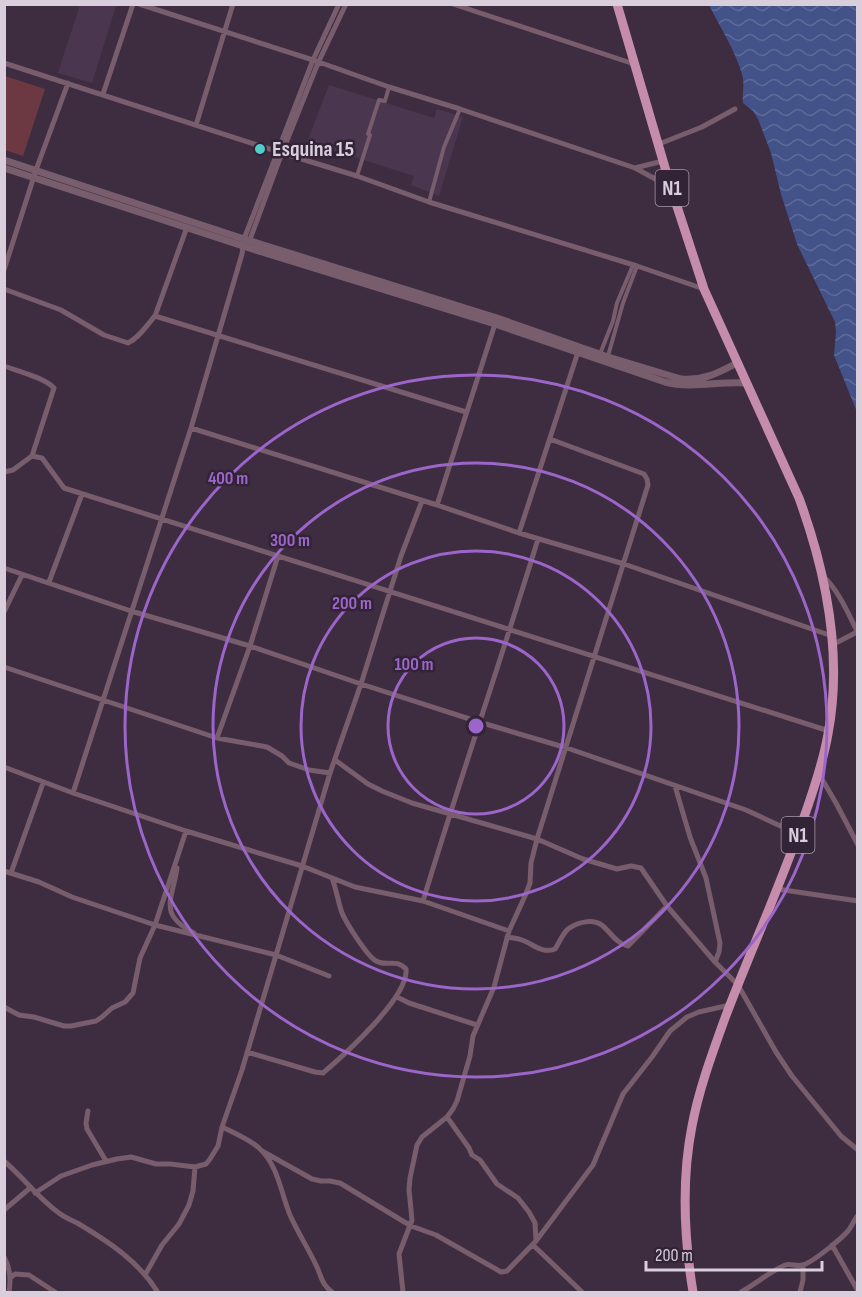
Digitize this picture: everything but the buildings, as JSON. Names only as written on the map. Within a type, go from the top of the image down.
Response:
[{"type":"highway","name":"N1","points":[[617,4],[671,188],[704,289],[810,527],[823,576],[832,641],[833,694],[829,731],[819,774],[705,1074],[691,1128],[686,1170],[685,1220],[693,1293]]},
{"type":"street","points":[[103,94],[132,4]]},
{"type":"street","points":[[139,4],[635,168],[671,188]]},
{"type":"street","points":[[196,125],[233,4]]},
{"type":"street","points":[[73,793],[191,428],[245,245],[279,152],[339,4]]},
{"type":"street","points":[[316,61],[346,4]]},
{"type":"street","points":[[453,4],[634,64]]},
{"type":"street","points":[[4,63],[704,289]]},
{"type":"street","points":[[4,270],[68,83]]},
{"type":"street","points":[[357,176],[379,100],[385,101],[389,87]]},
{"type":"street","points":[[429,202],[444,147],[460,109]]},
{"type":"street","points":[[659,144],[709,124],[735,109]]},
{"type":"street","points":[[4,160],[35,174],[187,227],[495,324],[656,380],[674,385],[694,386],[745,381]]},
{"type":"street","points":[[635,168],[663,161]]},
{"type":"street","points":[[4,168],[35,174],[245,245],[497,318],[681,379],[710,377],[738,365]]},
{"type":"street","points":[[4,290],[61,310],[104,335],[128,343],[135,340],[155,316],[187,227]]},
{"type":"street","points":[[604,355],[635,266]]},
{"type":"street","points":[[604,355],[617,313]]},
{"type":"street","points":[[155,316],[466,412]]},
{"type":"street","points":[[437,505],[495,324]]},
{"type":"street","points":[[519,533],[578,352]]},
{"type":"street","points":[[4,366],[54,388],[32,456],[13,470],[4,472]]},
{"type":"street","points":[[191,428],[519,533],[624,564],[832,641],[857,633],[835,589],[823,576]]},
{"type":"street","points":[[403,1293],[399,1254],[412,1220],[409,1190],[417,1145],[422,1137],[447,1117],[457,1101],[470,1056],[473,1036],[494,987],[508,934],[530,883],[531,863],[537,839],[648,485],[644,474],[550,439]]},
{"type":"street","points":[[32,456],[42,458],[64,488],[829,731]]},
{"type":"street","points":[[49,582],[82,494]]},
{"type":"street","points":[[35,1193],[61,1176],[106,1161],[130,1157],[156,1164],[195,1167],[206,1164],[218,1146],[330,773],[422,501]]},
{"type":"street","points":[[423,901],[538,538]]},
{"type":"street","points":[[216,738],[250,646],[278,556]]},
{"type":"street","points":[[4,568],[131,611],[250,646],[479,722],[567,748],[746,810],[798,834]]},
{"type":"street","points":[[4,612],[22,574]]},
{"type":"street","points":[[4,667],[216,738],[267,747],[282,756],[289,764],[330,773]]},
{"type":"street","points":[[335,760],[368,784],[412,803],[537,839],[584,859],[617,869],[631,866],[641,868],[667,906],[738,986],[792,1076],[841,1136],[858,1150]]},
{"type":"street","points":[[4,767],[44,783],[186,831],[302,866],[355,887],[423,901],[540,949],[552,951],[569,928],[593,921],[602,925],[624,946],[628,946],[667,906]]},
{"type":"street","points":[[819,774],[858,845]]},
{"type":"street","points":[[44,783],[8,872],[39,882],[72,897],[155,925],[276,955],[329,976]]},
{"type":"street","points":[[675,786],[690,837],[706,878],[720,943],[715,962]]},
{"type":"street","points":[[4,1007],[19,1015],[67,1026],[96,1021],[112,1008],[125,1002],[133,993],[140,958],[155,925],[186,831]]},
{"type":"street","points":[[177,857],[169,906],[178,923],[204,938]]},
{"type":"street","points":[[247,1052],[323,1073],[372,1027],[397,997],[405,980],[406,969],[398,963],[381,963],[369,956],[341,911],[332,878]]},
{"type":"street","points":[[777,889],[858,901]]},
{"type":"street","points":[[846,898],[858,894]]},
{"type":"street","points":[[397,997],[477,1025]]},
{"type":"street","points":[[262,1151],[312,1179],[340,1182],[411,1226],[436,1235],[501,1272],[510,1269],[535,1243],[593,1165],[623,1094],[670,1031],[687,1017],[730,1005]]},
{"type":"street","points":[[87,1111],[87,1129],[106,1161]]},
{"type":"street","points":[[447,1117],[472,1155],[480,1160],[497,1184],[518,1198],[529,1212],[535,1223],[535,1243],[582,1293]]},
{"type":"street","points":[[222,1127],[258,1147],[274,1167],[301,1238],[316,1264],[324,1286],[332,1293]]},
{"type":"street","points":[[4,1161],[35,1193],[62,1215],[117,1248],[145,1275],[157,1292]]},
{"type":"street","points":[[145,1275],[189,1205],[195,1167]]},
{"type":"street","points":[[4,1210],[30,1188]]},
{"type":"street","points":[[741,1293],[782,1267],[790,1264],[803,1265],[814,1258],[848,1231],[858,1215]]},
{"type":"street","points":[[832,1245],[857,1288]]},
{"type":"street","points":[[4,1257],[10,1272],[9,1293]]},
{"type":"street","points":[[800,1293],[803,1265]]},
{"type":"street","points":[[10,1278],[15,1274],[29,1275],[55,1293]]},
{"type":"shaded area","points":[[80,5],[116,6],[92,83],[58,73]]},
{"type":"shaded area","points":[[5,76],[45,89],[23,156],[5,150]]},
{"type":"shaded area","points":[[329,85],[434,118],[437,109],[463,117],[439,196],[411,185],[414,176],[307,142]]},
{"type":"water","points":[[709,5],[857,5],[857,412],[834,355],[835,322],[797,244],[771,153],[758,119],[753,111],[743,103],[743,81],[739,65]]},
{"type":"place","name":"Esquina 15","points":[[260,149]]}]
